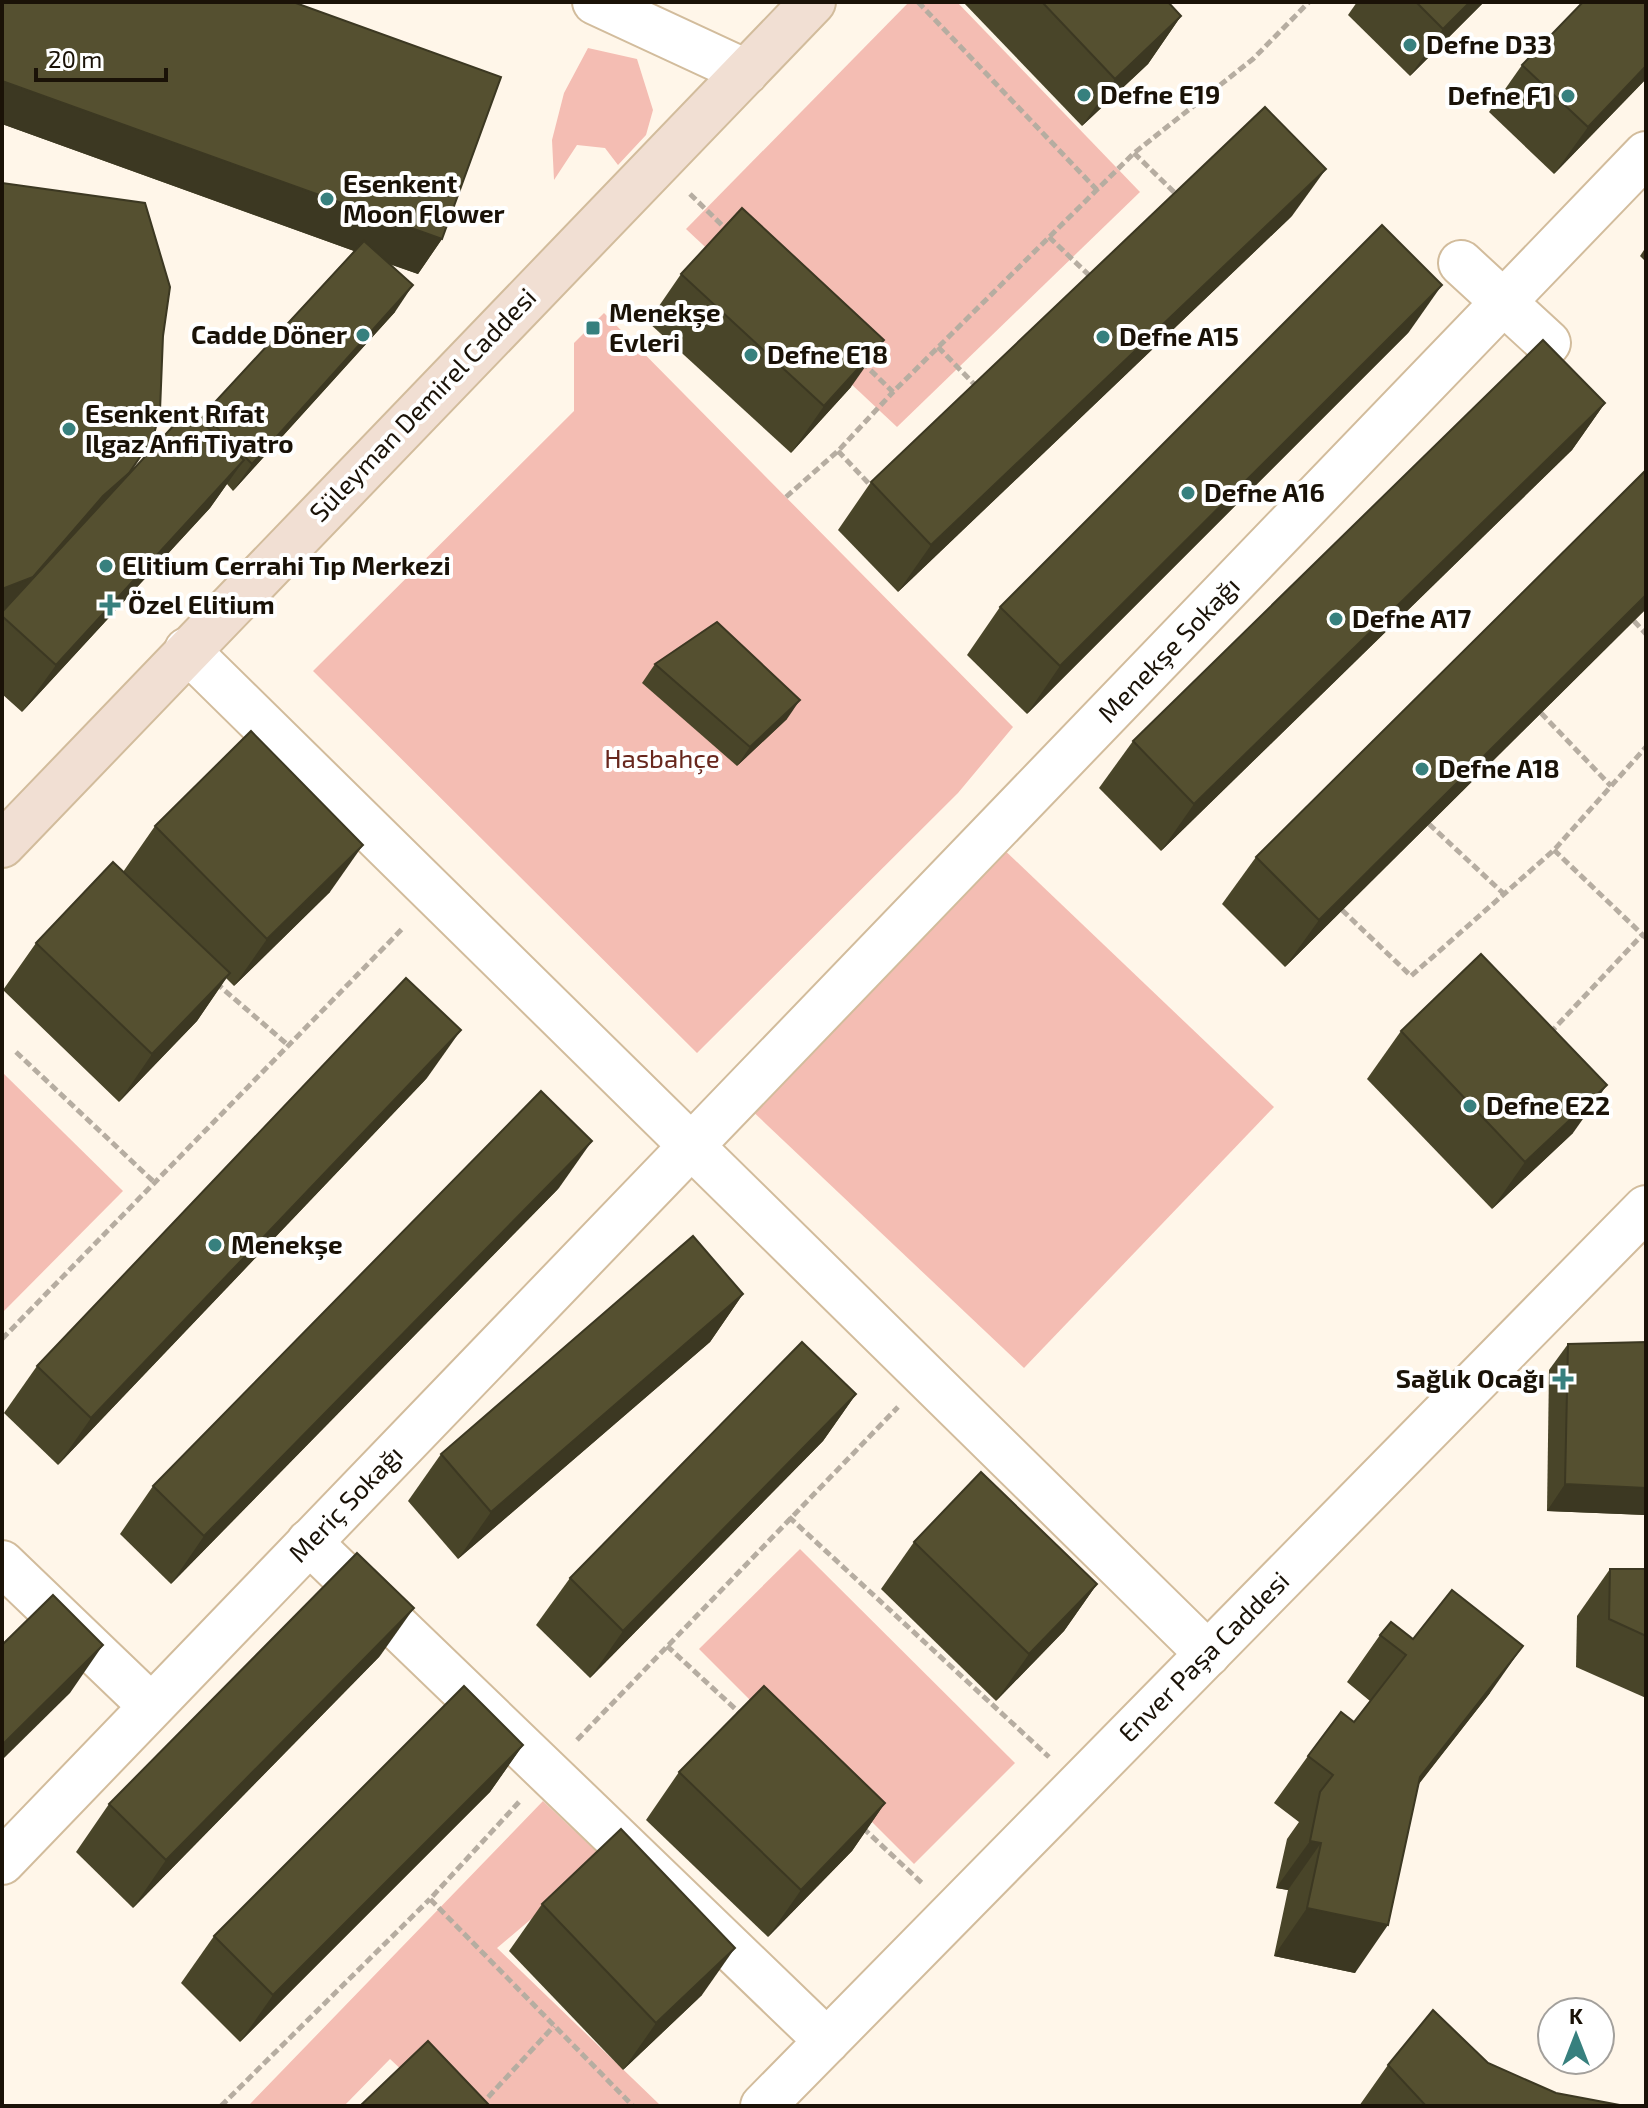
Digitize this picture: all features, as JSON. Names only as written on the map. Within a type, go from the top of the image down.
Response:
[{"type":"main road","name":"Süleyman Demirel Caddesi","points":[[2,845],[813,2]]},
{"type":"street","points":[[595,2],[746,72]]},
{"type":"street","name":"Menekşe Sokağı","points":[[690,1145],[1646,154]]},
{"type":"street","points":[[1461,263],[1548,343]]},
{"type":"street","points":[[187,650],[1208,1654]]},
{"type":"street","name":"Meriç Sokağı","points":[[2,1862],[690,1145]]},
{"type":"street","name":"Enver Paşa Caddesi","points":[[763,2106],[1208,1654],[1638,1233]]},
{"type":"street","points":[[309,1542],[827,2041]]},
{"type":"street","points":[[2,1563],[151,1706]]},
{"type":"path","points":[[918,2],[1097,190]]},
{"type":"path","points":[[786,497],[838,451],[893,392],[1134,153],[1253,59],[1309,2]]},
{"type":"path","points":[[1134,153],[1183,201]]},
{"type":"path","points":[[658,163],[738,241]]},
{"type":"path","points":[[1049,237],[1097,283]]},
{"type":"path","points":[[938,347],[982,392]]},
{"type":"path","points":[[859,359],[893,392]]},
{"type":"path","points":[[838,451],[877,492]]},
{"type":"path","points":[[1634,621],[1646,634]]},
{"type":"path","points":[[1541,713],[1611,786]]},
{"type":"path","points":[[1342,910],[1411,976],[1554,850],[1646,747]]},
{"type":"path","points":[[1429,824],[1504,894]]},
{"type":"path","points":[[1550,1033],[1644,937],[1554,850]]},
{"type":"path","points":[[2,1339],[436,894]]},
{"type":"path","points":[[209,977],[288,1045]]},
{"type":"path","points":[[16,1052],[155,1183]]},
{"type":"path","points":[[221,2106],[430,1899],[789,1517],[927,1378]]},
{"type":"path","points":[[789,1517],[1079,1784]]},
{"type":"path","points":[[667,1646],[747,1720]]},
{"type":"path","points":[[862,1827],[953,1912]]},
{"type":"path","points":[[430,1899],[633,2106]]},
{"type":"path","points":[[480,2106],[554,2026]]},
{"type":"green space","points":[[909,2],[957,2],[1140,192],[897,427],[686,229]]},
{"type":"green space","points":[[588,48],[637,59],[653,110],[646,135],[618,165],[605,148],[577,145],[554,180],[552,140],[564,93]]},
{"type":"green space","name":"Hasbahçe","points":[[604,313],[1013,727],[958,793],[697,1053],[313,671],[574,411],[574,343]]},
{"type":"green space","points":[[997,843],[1274,1107],[1024,1368],[746,1105]]},
{"type":"green space","points":[[2,1072],[123,1191],[2,1313]]},
{"type":"green space","points":[[800,1549],[1015,1763],[914,1864],[699,1649]]},
{"type":"green space","points":[[543,1801],[603,1858],[497,1948],[659,2104],[440,2106],[390,2059],[344,2106],[251,2106],[250,2104]]},
{"type":"building","name":"Esenkent Moon Flower","points":[[2,2],[293,2],[501,77],[442,239],[2,81]]},
{"type":"building","points":[[1042,2],[1168,2],[1181,16],[1115,79]]},
{"type":"building","points":[[1416,2],[1470,2],[1443,29]]},
{"type":"building","name":"Defne F1","points":[[1583,2],[1646,2],[1646,66],[1588,127],[1522,65]]},
{"type":"building","name":"Defne A15","points":[[1265,107],[1326,169],[931,545],[871,482]]},
{"type":"building","name":"Esenkent Rıfat Ilgaz Anfi Tiyatro","points":[[2,183],[145,203],[170,287],[163,336],[160,411],[153,438],[129,473],[103,496],[33,577],[2,589]]},
{"type":"building","points":[[742,208],[884,340],[824,406],[681,274]]},
{"type":"building","name":"Defne A16","points":[[1382,225],[1442,285],[1060,666],[1000,607]]},
{"type":"building","points":[[364,241],[413,285],[252,464],[204,414]]},
{"type":"building","name":"Defne A17","points":[[1543,340],[1605,403],[1194,804],[1133,741]]},
{"type":"building","name":"Elitium Cerrahi Tıp Merkezi","points":[[188,410],[244,460],[56,665],[2,616],[2,612]]},
{"type":"building","name":"Defne A18","points":[[1646,470],[1646,595],[1319,920],[1256,857]]},
{"type":"building","points":[[717,622],[800,700],[750,747],[655,664]]},
{"type":"building","points":[[251,731],[363,845],[267,939],[155,826]]},
{"type":"building","points":[[113,862],[230,973],[152,1054],[36,943]]},
{"type":"building","points":[[1481,954],[1607,1085],[1525,1162],[1401,1031]]},
{"type":"building","name":"Menekşe","points":[[406,978],[461,1030],[91,1418],[37,1366]]},
{"type":"building","name":"Menekşe","points":[[541,1091],[592,1141],[204,1536],[153,1486]]},
{"type":"building","points":[[693,1236],[743,1294],[491,1512],[441,1454]]},
{"type":"building","points":[[802,1342],[856,1394],[623,1631],[570,1578]]},
{"type":"building","name":"Sağlık Ocağı","points":[[1646,1342],[1646,1488],[1565,1484],[1568,1344]]},
{"type":"building","points":[[981,1472],[1097,1584],[1029,1654],[914,1542]]},
{"type":"building","points":[[357,1553],[414,1608],[166,1860],[109,1804]]},
{"type":"building","points":[[1610,1569],[1646,1569],[1646,1636],[1609,1619]]},
{"type":"building","points":[[1452,1590],[1523,1646],[1420,1777],[1388,1925],[1307,1908],[1321,1843],[1310,1841],[1320,1792],[1333,1775],[1308,1756],[1341,1712],[1354,1722],[1406,1655],[1380,1635],[1391,1622],[1413,1639]]},
{"type":"building","points":[[53,1595],[103,1645],[2,1745],[2,1645]]},
{"type":"building","points":[[464,1686],[523,1745],[273,1995],[214,1936]]},
{"type":"building","points":[[764,1686],[885,1803],[801,1890],[679,1772]]},
{"type":"building","points":[[621,1829],[735,1948],[656,2023],[542,1904]]},
{"type":"building","points":[[1433,2010],[1488,2063],[1556,2093],[1625,2106],[1426,2106],[1388,2065]]},
{"type":"building","points":[[428,2041],[490,2106],[360,2106]]},
{"type":"place","name":"Defne D33","points":[[1410,45]]},
{"type":"place","name":"Defne E19","points":[[1084,95]]},
{"type":"place","name":"Defne F1","points":[[1568,96]]},
{"type":"place","name":"Esenkent Moon Flower","points":[[327,199]]},
{"type":"place","name":"Menekşe Evleri","points":[[593,328]]},
{"type":"place","name":"Cadde Döner","points":[[363,335]]},
{"type":"place","name":"Defne A15","points":[[1103,337]]},
{"type":"place","name":"Defne E18","points":[[751,355]]},
{"type":"place","name":"Esenkent Rıfat Ilgaz Anfi Tiyatro","points":[[69,429]]},
{"type":"place","name":"Defne A16","points":[[1188,493]]},
{"type":"place","name":"Elitium Cerrahi Tıp Merkezi","points":[[106,566]]},
{"type":"place","name":"Özel Elitium","points":[[110,605]]},
{"type":"place","name":"Defne A17","points":[[1336,619]]},
{"type":"place","name":"Defne A18","points":[[1422,769]]},
{"type":"place","name":"Defne E22","points":[[1470,1106]]},
{"type":"place","name":"Menekşe","points":[[215,1245]]},
{"type":"place","name":"Sağlık Ocağı","points":[[1563,1379]]}]
